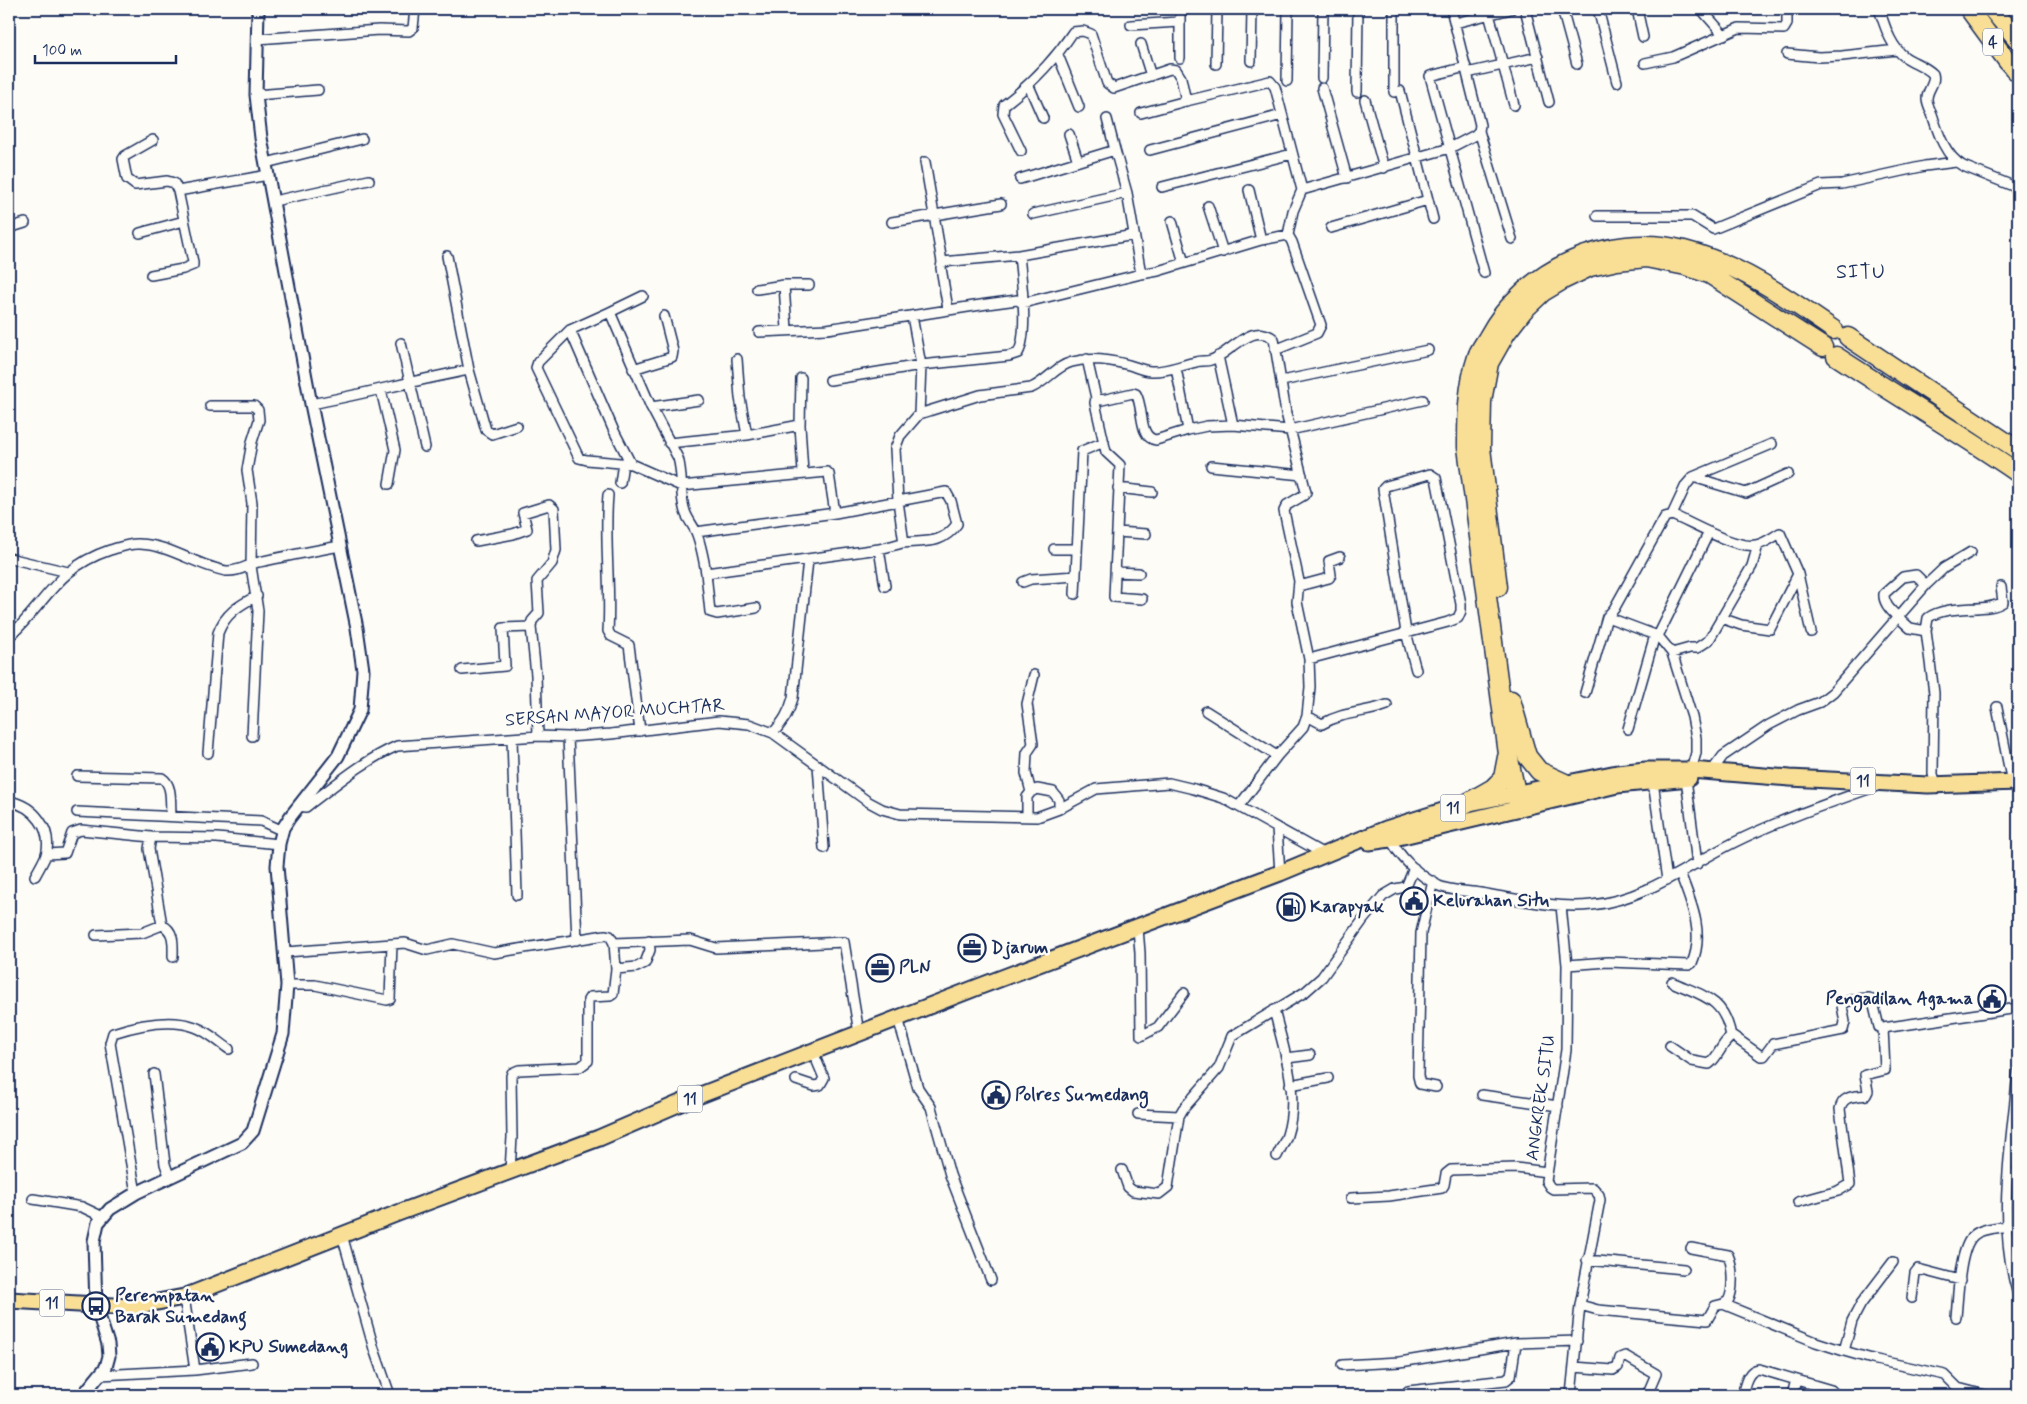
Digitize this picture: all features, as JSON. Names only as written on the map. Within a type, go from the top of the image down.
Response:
[{"type":"highway","name":"4","points":[[1969,9],[2018,73]]},
{"type":"highway","name":"4","points":[[1992,9],[2018,40]]},
{"type":"highway","points":[[1521,799],[1508,754],[1467,447],[1468,398],[1477,356],[1496,321],[1512,301],[1535,281],[1557,267],[1613,247],[1640,245],[1683,250],[1725,264],[1780,293],[2018,450]]},
{"type":"highway","points":[[1521,799],[1481,448],[1482,401],[1489,363],[1506,333],[1523,311],[1543,292],[1590,267],[1617,260],[1646,258],[1686,266],[1709,274],[2018,473]]},
{"type":"highway","points":[[1511,700],[1526,756],[1539,771],[1564,783]]},
{"type":"highway","points":[[1466,804],[1498,783],[1502,778],[1508,754]]},
{"type":"highway","name":"11","points":[[9,1300],[131,1307],[184,1296],[599,1138],[686,1101],[859,1033],[1138,928],[1345,846],[1521,799],[1564,783],[1646,770],[1689,775]]},
{"type":"highway","name":"11","points":[[1388,834],[1466,804],[1653,782],[1710,772],[1886,783],[2015,782]]},
{"type":"street","points":[[83,1395],[106,1366],[109,1356],[108,1344],[96,1306],[94,1240],[98,1223],[110,1209],[136,1193],[242,1143],[253,1131],[283,1034],[287,985],[278,866],[283,831],[298,806],[338,756],[360,710],[363,670],[357,628],[311,404],[261,138],[256,95],[258,9]]},
{"type":"street","points":[[257,39],[379,30],[410,30],[413,28],[415,9]]},
{"type":"street","points":[[1180,9],[1180,58]]},
{"type":"street","points":[[1216,64],[1217,9]]},
{"type":"street","points":[[1252,9],[1252,61]]},
{"type":"street","points":[[1287,81],[1288,9]]},
{"type":"street","points":[[1322,9],[1322,78]]},
{"type":"street","points":[[1357,92],[1358,9]]},
{"type":"street","points":[[1394,9],[1397,92],[1433,219]]},
{"type":"street","points":[[1450,9],[1480,125],[1479,131],[1512,239]]},
{"type":"street","points":[[1455,23],[1511,9]]},
{"type":"street","points":[[1525,9],[1549,102]]},
{"type":"street","points":[[1562,9],[1577,64]]},
{"type":"street","points":[[1598,9],[1617,82]]},
{"type":"street","points":[[1637,9],[1643,37]]},
{"type":"street","points":[[1701,9],[1724,35]]},
{"type":"street","points":[[1645,63],[1673,57],[1739,28],[1784,30],[1787,24],[1787,9]]},
{"type":"street","points":[[1879,9],[1891,40],[1898,50],[1906,58],[1933,74],[1934,79],[1927,101],[1939,134],[1956,162]]},
{"type":"street","points":[[1489,14],[1514,105]]},
{"type":"street","points":[[1131,24],[1179,22]]},
{"type":"street","points":[[1021,151],[1003,114],[1004,105],[1029,86],[1058,55],[1073,32],[1083,31],[1091,34],[1107,83],[1114,88],[1170,69],[1176,70],[1181,78],[1186,101]]},
{"type":"street","points":[[1141,44],[1151,76]]},
{"type":"street","points":[[1787,54],[1842,56],[1898,50]]},
{"type":"street","points":[[1058,55],[1079,107]]},
{"type":"street","points":[[1484,273],[1448,148],[1430,76],[1503,65],[1538,57]]},
{"type":"street","points":[[1141,113],[1270,81],[1275,88],[1302,190],[1293,211],[1288,235],[1321,325],[1317,333],[1275,350]]},
{"type":"street","points":[[1029,86],[1044,118]]},
{"type":"street","points":[[1322,88],[1347,178]]},
{"type":"street","points":[[256,95],[318,90]]},
{"type":"street","points":[[1365,100],[1384,168]]},
{"type":"street","points":[[1150,150],[1282,115]]},
{"type":"street","points":[[1107,119],[1126,193],[1141,274]]},
{"type":"street","points":[[1302,190],[1384,168],[1448,148],[1475,135],[1479,131]]},
{"type":"street","points":[[1069,134],[1078,161]]},
{"type":"street","points":[[266,163],[362,139]]},
{"type":"street","points":[[151,276],[193,265],[178,191],[174,183],[170,181],[135,185],[127,179],[123,161],[125,156],[153,140]]},
{"type":"street","points":[[1020,179],[1115,150]]},
{"type":"street","points":[[1162,187],[1292,154]]},
{"type":"street","points":[[925,162],[948,309]]},
{"type":"street","points":[[1597,216],[1692,216],[1713,229],[1821,185],[1842,184],[1925,166],[1956,162],[2018,188]]},
{"type":"street","points":[[178,191],[268,175]]},
{"type":"street","points":[[274,201],[369,180]]},
{"type":"street","points":[[1249,190],[1261,240]]},
{"type":"street","points":[[1033,214],[1126,193]]},
{"type":"street","points":[[1331,228],[1428,200]]},
{"type":"street","points":[[892,222],[1001,204]]},
{"type":"street","points":[[1208,206],[1223,252]]},
{"type":"street","points":[[140,232],[184,221]]},
{"type":"street","points":[[1172,221],[1184,263]]},
{"type":"street","points":[[9,228],[25,223]]},
{"type":"street","points":[[942,262],[1019,255],[1134,235]]},
{"type":"street","points":[[759,332],[827,328],[1017,300],[1023,303],[1184,263],[1261,240],[1288,235]]},
{"type":"street","points":[[830,380],[921,365],[1009,356],[1018,353],[1023,334],[1023,303],[1019,255]]},
{"type":"street","points":[[447,256],[469,370],[486,430],[492,434],[517,426]]},
{"type":"street","points":[[757,290],[784,285],[809,285]]},
{"type":"street","points":[[784,285],[787,329]]},
{"type":"street","points":[[644,296],[570,330],[538,362],[536,372],[579,458],[627,464],[681,486],[803,473],[828,473],[835,513]]},
{"type":"street","points":[[610,312],[650,407],[679,462],[687,518],[696,532],[706,573],[710,612],[717,614],[756,608]]},
{"type":"street","points":[[633,369],[672,357],[673,351],[664,316]]},
{"type":"street","points":[[912,316],[921,365],[919,414]]},
{"type":"street","points":[[570,330],[627,464],[620,479]]},
{"type":"street","points":[[904,543],[898,501],[897,443],[908,426],[919,414],[980,395],[1037,386],[1060,366],[1071,362],[1087,359],[1104,360],[1150,372],[1176,368],[1196,361],[1211,360],[1241,339],[1268,334],[1274,339],[1286,414],[1305,494],[1286,505],[1284,511],[1299,586],[1297,602],[1309,659],[1310,687],[1307,716],[1303,727],[1277,756],[1239,806]]},
{"type":"street","points":[[401,343],[425,447]]},
{"type":"street","points":[[1282,381],[1428,350]]},
{"type":"street","points":[[1218,356],[1233,425]]},
{"type":"street","points":[[736,359],[740,398],[747,435]]},
{"type":"street","points":[[1087,359],[1106,452],[1120,465],[1114,597],[1142,598]]},
{"type":"street","points":[[1176,368],[1188,430]]},
{"type":"street","points":[[311,404],[381,390],[410,381],[469,370]]},
{"type":"street","points":[[801,378],[800,425],[803,473]]},
{"type":"street","points":[[381,390],[394,450],[389,484]]},
{"type":"street","points":[[1096,398],[1102,400],[1133,393],[1136,394],[1145,432],[1151,440],[1188,430],[1233,425],[1290,430],[1423,400]]},
{"type":"street","points":[[650,407],[700,400]]},
{"type":"street","points":[[210,406],[245,405],[254,406],[258,410],[259,420],[252,442],[247,470],[252,503],[251,566],[258,611],[258,653],[252,736]]},
{"type":"street","points":[[669,443],[747,435],[800,425]]},
{"type":"street","points":[[1075,594],[1082,451],[1104,442]]},
{"type":"street","points":[[1672,515],[1686,485],[1693,478],[1772,444]]},
{"type":"street","points":[[1211,466],[1302,475]]},
{"type":"street","points":[[1309,659],[1406,632],[1454,620],[1458,618],[1461,611],[1436,478],[1430,474],[1386,486],[1383,489],[1406,632],[1416,670]]},
{"type":"street","points":[[1693,478],[1746,493],[1788,474]]},
{"type":"street","points":[[1118,488],[1152,492]]},
{"type":"street","points":[[696,532],[835,513],[946,492],[951,501],[956,519],[957,524],[954,528],[931,542],[904,543],[879,549],[808,560],[706,573]]},
{"type":"street","points":[[608,495],[606,520],[609,580],[608,631],[611,636],[629,645],[640,731]]},
{"type":"street","points":[[476,541],[513,534],[526,529],[523,513],[549,505],[554,509],[556,550],[552,563],[537,581],[539,613],[532,621],[531,627],[536,675],[538,736]]},
{"type":"street","points":[[1585,693],[1608,617],[1666,517],[1672,515],[1746,546],[1758,545],[1784,532],[1798,574],[1811,632]]},
{"type":"street","points":[[1117,532],[1146,534]]},
{"type":"street","points":[[1628,729],[1657,636],[1709,532]]},
{"type":"street","points":[[9,637],[68,572],[88,558],[124,545],[140,544],[165,549],[228,571],[242,570],[251,566],[340,546]]},
{"type":"street","points":[[1672,653],[1702,646],[1709,640],[1752,566],[1758,545]]},
{"type":"street","points":[[879,549],[885,586]]},
{"type":"street","points":[[1054,549],[1077,549]]},
{"type":"street","points":[[1710,772],[1723,756],[1769,725],[1798,710],[1820,702],[1833,692],[1926,585],[1944,568],[1971,552]]},
{"type":"street","points":[[1299,586],[1329,578],[1331,576],[1329,561],[1340,557]]},
{"type":"street","points":[[9,558],[68,572]]},
{"type":"street","points":[[773,733],[790,711],[793,698],[808,560]]},
{"type":"street","points":[[1115,572],[1138,572]]},
{"type":"street","points":[[1721,618],[1741,626],[1770,630],[1798,574]]},
{"type":"street","points":[[1926,585],[1916,574],[1906,575],[1884,594],[1890,610],[1910,628],[1926,631]]},
{"type":"street","points":[[1023,582],[1031,579],[1076,576]]},
{"type":"street","points":[[1936,784],[1934,774],[1934,693],[1926,631],[1928,618],[1934,614],[2001,604],[2003,602],[2001,587]]},
{"type":"street","points":[[208,753],[218,633],[226,617],[244,602],[257,596]]},
{"type":"street","points":[[1608,617],[1657,636],[1672,653],[1692,717],[1696,738],[1689,775],[1697,864]]},
{"type":"street","points":[[462,670],[505,666],[503,628],[531,627]]},
{"type":"street","points":[[1031,792],[1026,773],[1028,753],[1033,744],[1027,704],[1034,675]]},
{"type":"street","points":[[1307,716],[1322,724],[1329,718],[1387,705]]},
{"type":"street","points":[[1997,707],[2015,782]]},
{"type":"street","points":[[1206,711],[1277,756]]},
{"type":"street","name":"SERSAN MAYOR MUCHTAR","points":[[298,806],[306,807],[361,765],[378,754],[397,746],[538,736],[568,737],[719,722],[749,724],[773,733],[867,801],[882,810],[900,814],[1037,817],[1059,809],[1096,789],[1169,783],[1194,788],[1223,798],[1324,854]]},
{"type":"street","points":[[568,737],[577,940]]},
{"type":"street","points":[[512,738],[517,895]]},
{"type":"street","points":[[818,765],[824,848]]},
{"type":"street","points":[[78,776],[157,777],[164,779],[169,789],[171,815]]},
{"type":"street","points":[[1653,782],[1667,880]]},
{"type":"street","points":[[1388,834],[1395,848],[1414,868],[1440,886],[1561,906],[1592,905],[1617,900],[1647,890],[1697,864],[1733,842],[1827,804],[1886,783]]},
{"type":"street","points":[[1027,816],[1027,797],[1037,788],[1053,792],[1059,800],[1059,809]]},
{"type":"street","points":[[9,801],[31,809],[39,818],[46,833],[46,854],[35,876]]},
{"type":"street","points":[[77,812],[171,815],[261,821],[283,831]]},
{"type":"street","points":[[1277,828],[1280,873]]},
{"type":"street","points":[[46,854],[65,853],[72,833],[81,830],[151,837],[216,838],[280,844]]},
{"type":"street","points":[[151,837],[149,849],[162,925]]},
{"type":"street","points":[[1122,1170],[1128,1187],[1132,1191],[1159,1194],[1168,1187],[1179,1116],[1219,1068],[1232,1036],[1305,992],[1322,977],[1363,920],[1383,896],[1395,889],[1406,887],[1414,868]]},
{"type":"street","points":[[1567,966],[1608,962],[1689,965],[1692,963],[1698,938],[1692,905],[1680,873]]},
{"type":"street","points":[[1433,881],[1422,933],[1418,1076],[1420,1084],[1436,1087]]},
{"type":"street","name":"ANGKREK SITU","points":[[1561,906],[1567,966],[1566,1050],[1546,1181],[1550,1187],[1567,1190],[1593,1188],[1599,1194],[1600,1205],[1587,1260],[1580,1305],[1571,1395]]},
{"type":"street","points":[[96,935],[142,933],[162,925],[168,928],[171,933],[174,957]]},
{"type":"street","points":[[1138,928],[1141,1036],[1158,1027],[1184,994]]},
{"type":"street","points":[[286,952],[405,943],[427,950],[453,944],[494,952],[605,935],[610,936],[614,943],[616,969],[613,994],[610,996],[590,997],[588,1000],[588,1062],[580,1067],[519,1070],[512,1073],[510,1171]]},
{"type":"street","points":[[614,943],[690,940],[716,948],[844,942],[859,1033]]},
{"type":"street","points":[[616,969],[636,967],[645,963],[650,950],[649,941]]},
{"type":"street","points":[[287,985],[315,985],[387,1000],[390,998],[392,944]]},
{"type":"street","points":[[1672,982],[1706,997],[1718,1005],[1724,1013],[1731,1036]]},
{"type":"street","points":[[1731,1036],[1736,1037],[1761,1056],[1764,1056],[1773,1044],[1842,1030],[1845,1022],[1842,1006],[1847,1000],[1869,998],[1873,1002],[1879,1027],[1883,1028],[2018,1008]]},
{"type":"street","points":[[1274,1010],[1287,1058],[1293,1098],[1287,1135],[1277,1156]]},
{"type":"street","points":[[898,1018],[918,1088],[931,1107],[950,1175],[991,1280]]},
{"type":"street","points":[[136,1193],[110,1043],[113,1033],[150,1024],[196,1027],[228,1049]]},
{"type":"street","points":[[1798,1202],[1838,1190],[1850,1184],[1840,1109],[1841,1104],[1843,1100],[1849,1097],[1866,1095],[1868,1091],[1865,1076],[1884,1070],[1883,1028]]},
{"type":"street","points":[[1670,1046],[1692,1061],[1709,1064],[1714,1061],[1731,1036]]},
{"type":"street","points":[[796,1080],[814,1086],[820,1085],[824,1078],[813,1052]]},
{"type":"street","points":[[1287,1058],[1310,1055]]},
{"type":"street","points":[[2018,1072],[2006,1203],[2018,1295]]},
{"type":"street","points":[[154,1074],[165,1164],[170,1178]]},
{"type":"street","points":[[1290,1085],[1328,1078]]},
{"type":"street","points":[[1482,1095],[1558,1106]]},
{"type":"street","points":[[1138,1114],[1179,1116]]},
{"type":"street","points":[[1350,1198],[1389,1196],[1442,1188],[1446,1174],[1451,1170],[1516,1168],[1547,1172]]},
{"type":"street","points":[[2008,1175],[2018,1174]]},
{"type":"street","points":[[33,1199],[82,1207],[103,1217]]},
{"type":"street","points":[[1956,1317],[1966,1248],[1974,1235],[1979,1232],[2008,1226]]},
{"type":"street","points":[[342,1235],[374,1349],[390,1395]]},
{"type":"street","points":[[1580,1305],[1598,1310],[1707,1320],[1714,1306],[1728,1302],[1731,1296],[1731,1261],[1728,1255],[1692,1248]]},
{"type":"street","points":[[1587,1260],[1684,1269]]},
{"type":"street","points":[[1844,1351],[1852,1321],[1861,1304],[1893,1262]]},
{"type":"street","points":[[1912,1298],[1915,1273],[1918,1269],[1960,1280]]},
{"type":"street","points":[[184,1296],[195,1370]]},
{"type":"street","points":[[1723,1304],[1816,1342],[1844,1351],[1945,1375],[1958,1388],[1985,1395]]},
{"type":"street","points":[[1342,1365],[1400,1362],[1516,1342],[1577,1340]]},
{"type":"street","points":[[1408,1391],[1506,1380],[1510,1376],[1516,1342]]},
{"type":"street","points":[[1574,1367],[1613,1370],[1618,1367],[1620,1358],[1625,1356],[1656,1374],[1647,1395]]},
{"type":"street","points":[[100,1375],[195,1370],[252,1363]]},
{"type":"street","points":[[1742,1395],[1748,1376],[1759,1369],[1831,1390],[1836,1395]]},
{"type":"street","points":[[1792,1395],[1796,1380]]},
{"type":"place","name":"Kelurahan Situ","points":[[1414,901]]},
{"type":"place","name":"Karapyak","points":[[1291,907]]},
{"type":"place","name":"Djarum","points":[[972,948]]},
{"type":"place","name":"PLN","points":[[880,968]]},
{"type":"place","name":"Pengadilan Agama","points":[[1992,999]]},
{"type":"place","name":"Polres Sumedang","points":[[996,1095]]},
{"type":"place","name":"Perempatan Barak Sumedang","points":[[96,1306]]},
{"type":"place","name":"KPU Sumedang","points":[[210,1347]]},
{"type":"district","name":"SITU","points":[[1861,272]]}]
